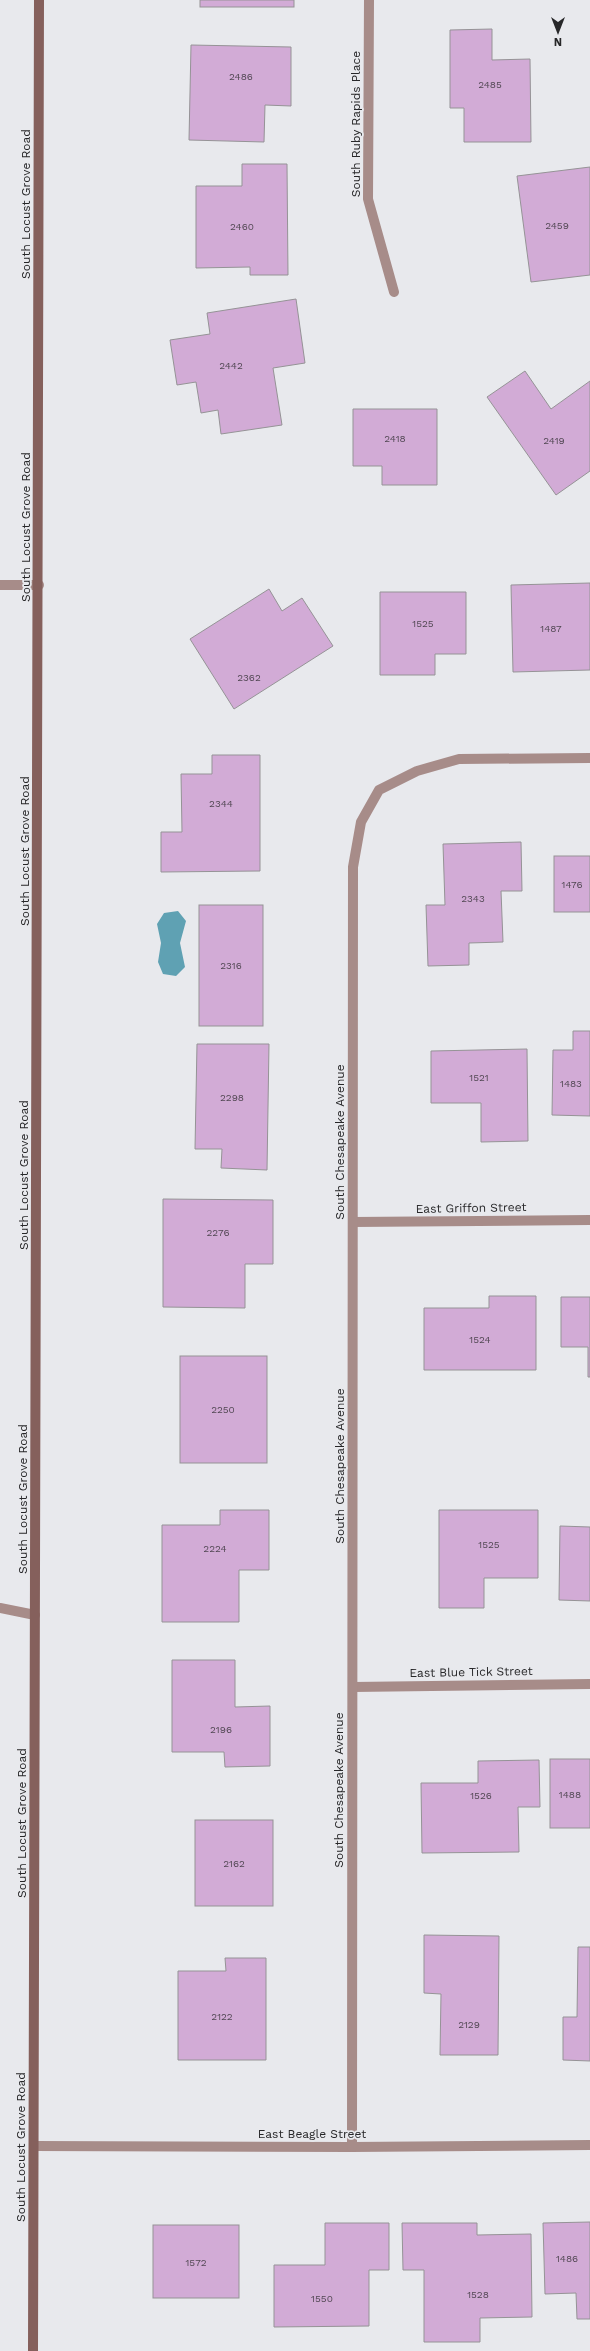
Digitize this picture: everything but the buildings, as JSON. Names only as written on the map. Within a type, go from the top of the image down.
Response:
[{"type":"main road","name":"South Locust Grove Road","points":[[33,2351],[39,585],[39,0]]},
{"type":"street","name":"South Ruby Rapids Place","points":[[369,0],[368,199],[394,292]]},
{"type":"street","points":[[0,585],[39,585]]},
{"type":"street","name":"South Chesapeake Avenue","points":[[352,2148],[352,867],[361,822],[379,790],[417,771],[459,759],[590,758]]},
{"type":"street","name":"East Griffon Street","points":[[352,1222],[590,1220]]},
{"type":"street","points":[[0,1608],[35,1615]]},
{"type":"street","name":"East Blue Tick Street","points":[[352,1687],[590,1684]]},
{"type":"street","name":"East Beagle Street","points":[[34,2146],[352,2148],[590,2145]]},
{"type":"water","points":[[178,911],[186,921],[180,943],[185,967],[176,976],[163,974],[158,962],[161,943],[157,924],[164,913]]}]
